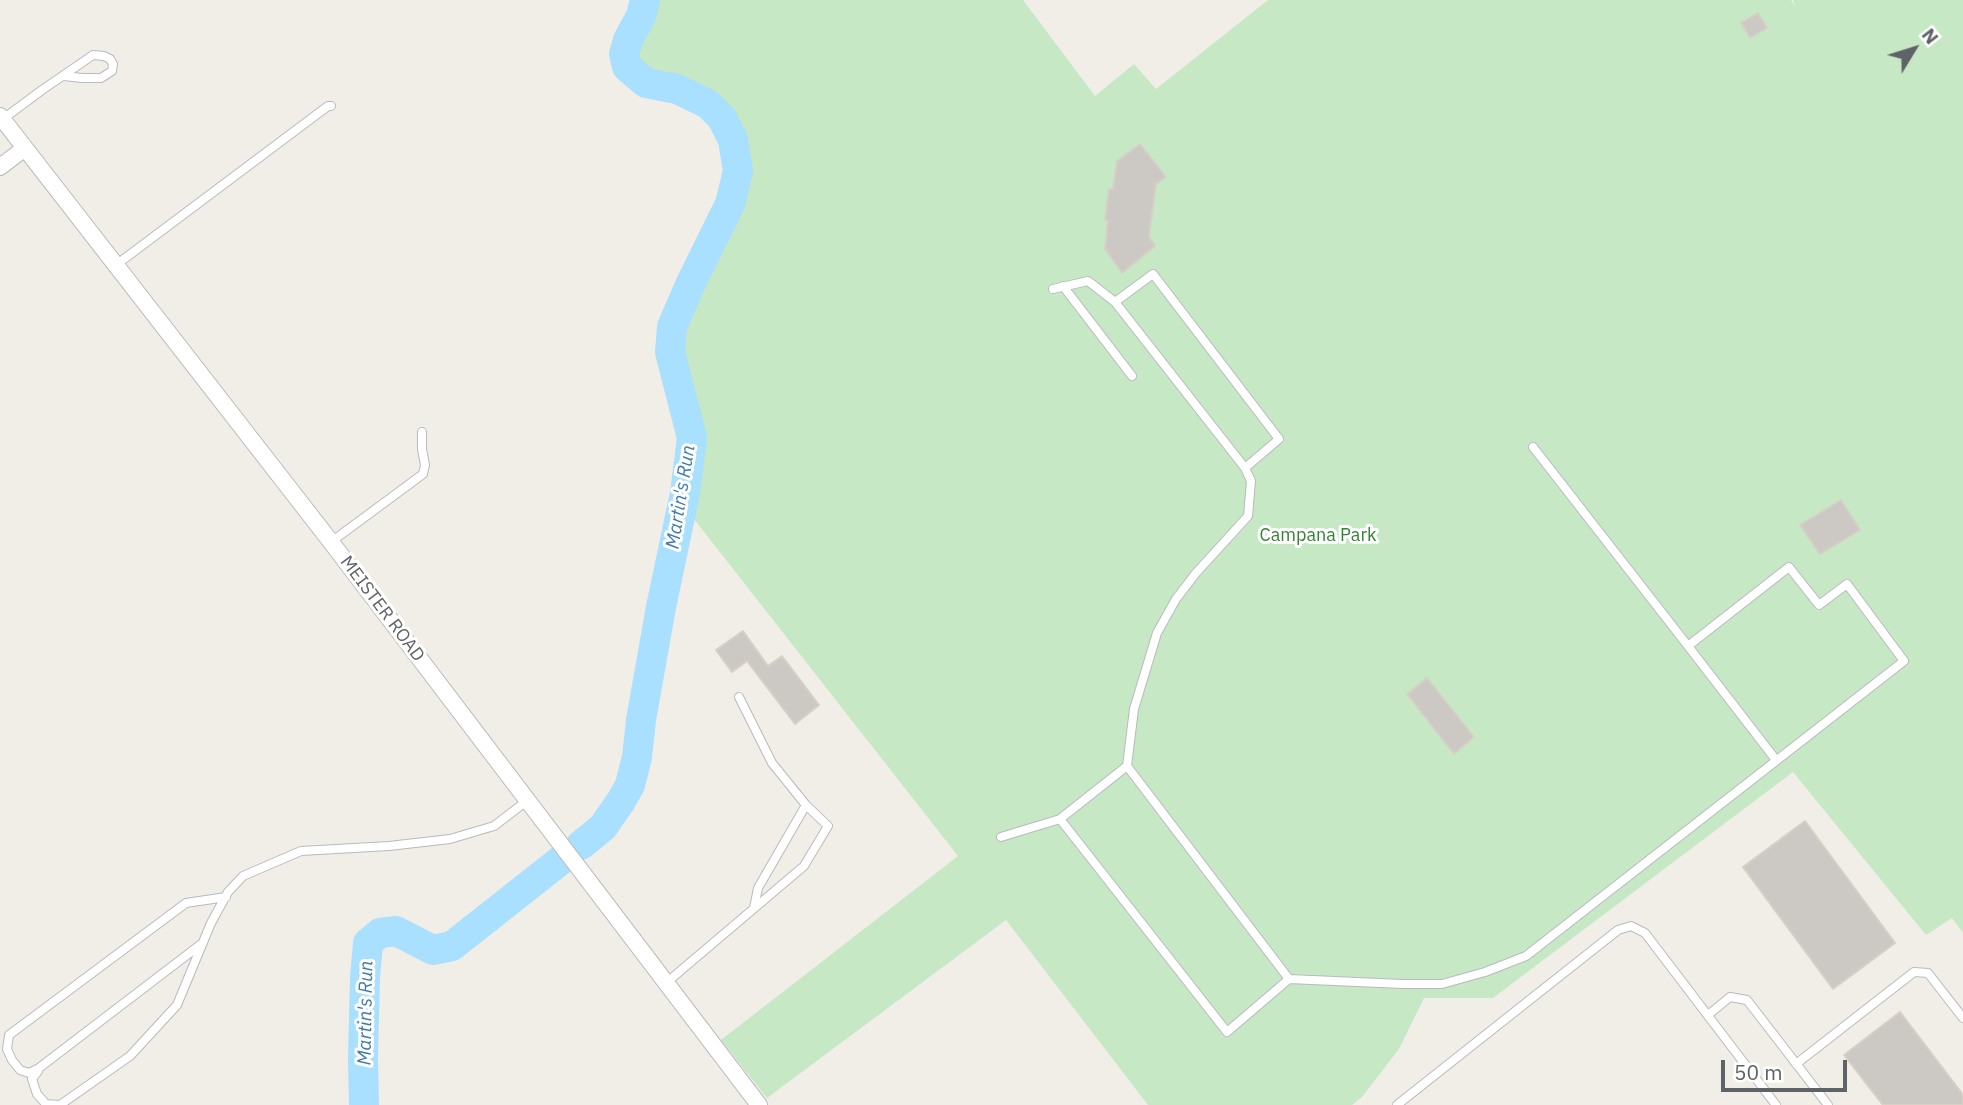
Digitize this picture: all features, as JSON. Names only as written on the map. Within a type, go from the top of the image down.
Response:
[{"type":"street","name":"MEISTER ROAD","points":[[1,117],[331,542],[759,1105]]},
{"type":"street","points":[[0,167],[25,148]]},
{"type":"lane","points":[[1,117],[93,55],[110,59],[113,64],[112,71],[101,78],[64,76]]},
{"type":"lane","points":[[116,265],[331,106]]},
{"type":"lane","points":[[1115,302],[1153,274],[1279,439],[1245,468]]},
{"type":"lane","points":[[1053,289],[1088,281],[1115,302],[1245,468],[1251,481],[1248,516],[1196,573],[1176,599],[1157,633],[1134,709],[1127,766],[1289,979]]},
{"type":"lane","points":[[1063,286],[1132,376]]},
{"type":"lane","points":[[331,542],[423,474],[425,466],[422,432]]},
{"type":"lane","points":[[1534,447],[1776,760]]},
{"type":"lane","points":[[1060,819],[1227,1032],[1289,979],[1442,984],[1525,957],[1904,661],[1847,584],[1819,605],[1789,568],[1688,646]]},
{"type":"lane","points":[[666,983],[804,866],[828,826],[806,805],[772,763],[739,697]]},
{"type":"lane","points":[[1001,837],[1060,819],[1127,766]]},
{"type":"lane","points":[[39,1068],[32,1079],[37,1094],[46,1104],[60,1105],[130,1056],[177,1005],[226,897],[243,876],[301,851],[450,839],[494,826],[528,800]]},
{"type":"lane","points":[[754,908],[758,888],[806,805]]},
{"type":"lane","points":[[203,944],[39,1068],[29,1073],[20,1070],[7,1049],[9,1035],[186,903],[226,897]]},
{"type":"lane","points":[[1397,1105],[1618,930],[1631,926],[1645,933],[1776,1105]]},
{"type":"lane","points":[[1796,1063],[1914,972],[1928,973],[1963,1018]]},
{"type":"lane","points":[[1707,1015],[1730,997],[1747,1000],[1828,1105]]},
{"type":"green space","name":"Campana Park","points":[[645,0],[1023,0],[1095,96],[1134,64],[1156,89],[1268,0],[1791,0],[1795,6],[1793,0],[1963,0],[1963,933],[1952,918],[1926,935],[1793,772],[1493,998],[1424,998],[1399,1049],[1362,1097],[1352,1105],[1148,1105],[1006,920],[767,1098],[721,1040],[958,856],[683,505],[692,438],[670,352],[672,327],[730,204],[738,171],[733,140],[722,118],[708,104],[677,89],[646,83],[627,67],[624,54]]},
{"type":"building","points":[[1758,13],[1767,28],[1750,38],[1741,23]]},
{"type":"building","points":[[1140,144],[1166,177],[1156,184],[1149,237],[1155,246],[1122,273],[1105,249],[1109,189],[1113,189],[1117,161]]},
{"type":"building","points":[[1841,500],[1860,530],[1820,554],[1800,525]]},
{"type":"building","points":[[743,631],[768,666],[782,656],[819,705],[795,724],[747,661],[732,672],[716,650]]},
{"type":"building","points":[[1427,678],[1474,737],[1454,754],[1407,694]]},
{"type":"building","points":[[1805,821],[1895,943],[1833,989],[1743,867]]},
{"type":"building","points":[[1900,1012],[1963,1095],[1963,1105],[1883,1105],[1844,1055]]},
{"type":"waterway","name":"Martin's Run","points":[[581,845],[603,827],[621,801],[630,785],[637,757],[661,607],[685,493],[692,438],[670,352],[672,327],[730,204],[738,171],[733,140],[722,118],[708,104],[677,89],[646,83],[627,67],[624,54],[645,0]]},
{"type":"waterway","name":"Martin's Run","points":[[364,1105],[365,977],[368,943],[380,933],[396,931],[433,950],[452,946],[561,860]]}]
